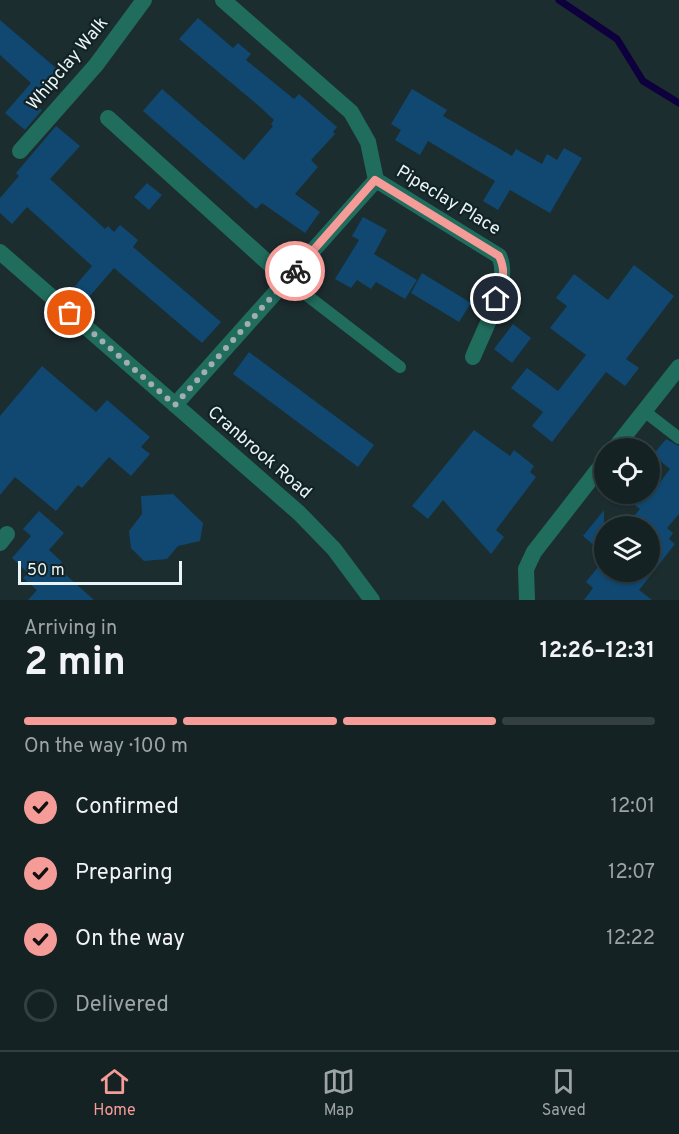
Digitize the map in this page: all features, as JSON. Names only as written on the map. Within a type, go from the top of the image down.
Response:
[{"type":"street","name":"Whipclay Walk","points":[[20,152],[96,65],[144,0]]},
{"type":"street","name":"Pipeclay Place","points":[[223,0],[351,112],[368,142],[375,180],[499,256],[504,265],[503,280],[473,357]]},
{"type":"street","points":[[108,118],[287,280]]},
{"type":"street","name":"Pipeclay Place","points":[[175,405],[375,180]]},
{"type":"street","name":"Cranbrook Road","points":[[0,252],[299,513],[334,549],[372,600]]},
{"type":"street","points":[[623,438],[679,367]]},
{"type":"street","points":[[527,600],[526,569],[534,552],[594,475]]},
{"type":"lane","points":[[287,280],[400,367]]},
{"type":"lane","points":[[644,411],[679,438]]},
{"type":"building","points":[[198,18],[233,48],[238,43],[251,54],[246,60],[294,99],[299,94],[337,127],[333,132],[335,134],[311,160],[318,167],[295,194],[320,212],[305,233],[262,203],[256,209],[143,111],[162,89],[244,160],[273,126],[271,124],[274,120],[259,106],[179,39]]},
{"type":"building","points":[[0,20],[63,74],[36,106],[42,110],[25,130],[5,113],[31,83],[0,55]]},
{"type":"building","points":[[412,89],[447,110],[443,116],[512,156],[516,149],[542,164],[547,154],[557,160],[564,148],[582,158],[550,213],[510,190],[498,210],[483,201],[495,181],[428,141],[420,155],[395,140],[401,130],[391,124]]},
{"type":"building","points":[[56,126],[80,146],[50,179],[105,229],[108,226],[114,232],[120,225],[138,240],[133,247],[221,322],[202,343],[114,268],[89,297],[75,286],[92,266],[27,207],[12,224],[0,213],[0,198],[19,176],[16,173]]},
{"type":"building","points":[[147,183],[162,195],[149,210],[134,197]]},
{"type":"building","points":[[363,217],[387,230],[374,254],[417,280],[405,299],[376,282],[371,289],[357,280],[351,288],[335,279],[359,240],[352,236]]},
{"type":"building","points":[[634,265],[674,296],[626,359],[639,368],[625,386],[606,372],[552,442],[532,426],[543,412],[511,388],[527,368],[558,391],[586,355],[550,328],[567,306],[556,298],[574,274],[608,300]]},
{"type":"building","points":[[422,273],[471,303],[459,322],[411,293]]},
{"type":"building","points":[[513,324],[531,338],[512,363],[494,349]]},
{"type":"building","points":[[249,352],[374,445],[358,467],[233,374]]},
{"type":"building","points":[[42,366],[96,412],[107,400],[150,437],[141,447],[150,454],[131,476],[109,457],[82,488],[78,485],[56,511],[15,477],[0,495],[0,416]]},
{"type":"building","points":[[474,430],[510,456],[514,450],[534,466],[530,472],[536,477],[496,530],[504,537],[491,554],[443,500],[428,519],[412,506]]},
{"type":"building","points":[[666,439],[679,446],[679,514],[667,528],[673,533],[669,539],[675,544],[660,563],[660,516],[634,516],[640,509],[633,504],[660,504],[660,482],[670,469],[660,461],[660,446]]},
{"type":"building","points":[[173,494],[203,523],[200,541],[178,546],[167,559],[144,561],[131,548],[129,531],[142,514],[141,496]]},
{"type":"building","points":[[39,511],[64,533],[49,550],[62,562],[57,567],[94,600],[28,600],[37,590],[23,578],[28,573],[12,558],[31,536],[23,529]]},
{"type":"building","points":[[594,522],[594,545],[583,536]]},
{"type":"building","points":[[594,572],[594,582],[645,582],[639,590],[652,600],[584,600],[593,588],[586,582]]},
{"type":"waterway","points":[[559,0],[617,39],[643,81],[679,103]]},
{"type":"way so far","points":[[70,313],[175,405],[295,271]]},
{"type":"route","points":[[295,271],[375,180],[499,256],[504,265],[503,280],[496,299]]}]
